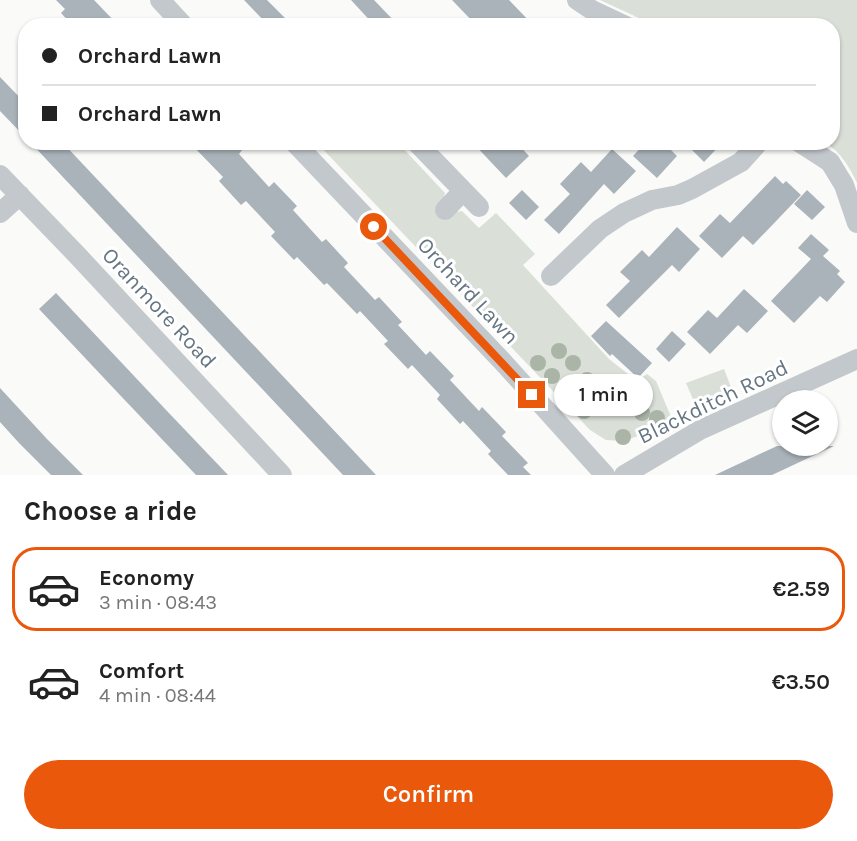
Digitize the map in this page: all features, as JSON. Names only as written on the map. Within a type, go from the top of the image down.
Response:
[{"type":"street","points":[[160,0],[177,18]]},
{"type":"street","points":[[577,0],[609,18]]},
{"type":"street","name":"Orchard Lawn","points":[[302,150],[502,361],[605,475]]},
{"type":"street","points":[[424,150],[478,207]]},
{"type":"street","points":[[551,276],[600,229],[624,213],[652,200],[678,195],[692,189],[741,162],[752,150]]},
{"type":"street","points":[[811,150],[830,162],[844,185],[857,223]]},
{"type":"street","name":"Oranmore Road","points":[[0,175],[282,475]]},
{"type":"street","points":[[445,210],[463,191]]},
{"type":"street","points":[[0,213],[20,195]]},
{"type":"street","name":"Blackditch Road","points":[[624,475],[700,430],[857,359]]},
{"type":"shaded area","points":[[600,0],[857,0],[857,183],[844,160],[835,150],[840,150],[840,18],[639,18]]},
{"type":"shaded area","points":[[324,150],[405,150],[445,193],[443,201],[435,209],[446,220],[455,212],[462,211],[479,228],[496,213],[535,254],[523,265],[609,359],[637,381],[647,374],[656,381],[674,424],[623,441],[606,440],[590,430]]},
{"type":"shaded area","points":[[724,369],[734,395],[698,411],[686,383]]},
{"type":"building","points":[[56,0],[94,0],[111,18],[66,18],[61,13],[65,9]]},
{"type":"building","points":[[244,0],[267,0],[285,18],[261,18]]},
{"type":"building","points":[[351,0],[374,0],[391,18],[368,18]]},
{"type":"building","points":[[452,0],[509,0],[526,18],[469,18]]},
{"type":"building","points":[[0,77],[18,96],[18,130],[0,111]]},
{"type":"building","points":[[38,150],[70,150],[376,475],[343,475]]},
{"type":"building","points":[[197,150],[242,150],[239,154],[269,187],[274,182],[297,206],[293,210],[322,242],[326,239],[348,263],[344,267],[375,300],[379,297],[402,322],[398,325],[426,355],[430,351],[454,376],[450,380],[479,411],[482,407],[506,432],[502,436],[528,463],[523,467],[531,475],[508,475],[488,454],[491,451],[463,421],[460,424],[437,399],[440,395],[412,365],[408,369],[384,344],[388,341],[360,311],[357,314],[327,283],[324,285],[297,257],[294,260],[271,236],[275,232],[246,201],[241,205],[219,181],[223,177]]},
{"type":"building","points":[[480,150],[523,150],[529,156],[506,178]]},
{"type":"building","points":[[611,150],[636,171],[614,194],[604,184],[559,234],[544,220],[570,194],[560,184],[581,162],[591,172]]},
{"type":"building","points":[[639,150],[671,150],[677,156],[657,178],[633,156]]},
{"type":"building","points":[[692,150],[715,150],[704,162]]},
{"type":"building","points":[[775,176],[783,184],[786,181],[801,195],[753,245],[743,236],[722,258],[699,236],[720,214],[730,223]]},
{"type":"building","points":[[522,190],[539,207],[526,220],[509,203]]},
{"type":"building","points":[[807,190],[825,207],[812,220],[794,204]]},
{"type":"building","points":[[677,227],[700,249],[679,272],[672,265],[619,318],[606,305],[630,281],[620,272],[642,250],[649,257]]},
{"type":"building","points":[[811,234],[829,250],[823,256],[840,271],[837,274],[845,282],[827,302],[820,296],[794,323],[771,301],[811,259],[798,248]]},
{"type":"building","points":[[744,289],[768,311],[747,333],[738,325],[710,354],[687,332],[708,310],[717,318]]},
{"type":"building","points":[[56,293],[228,475],[196,475],[119,394],[39,309]]},
{"type":"building","points":[[606,321],[652,363],[638,378],[612,354],[610,356],[591,336]]},
{"type":"building","points":[[672,331],[686,344],[669,362],[656,349]]},
{"type":"building","points":[[0,388],[83,475],[51,475],[19,443],[0,422]]},
{"type":"building","points":[[772,448],[772,456],[813,456],[772,475],[715,475]]},
{"type":"route","points":[[374,227],[532,395]]}]
